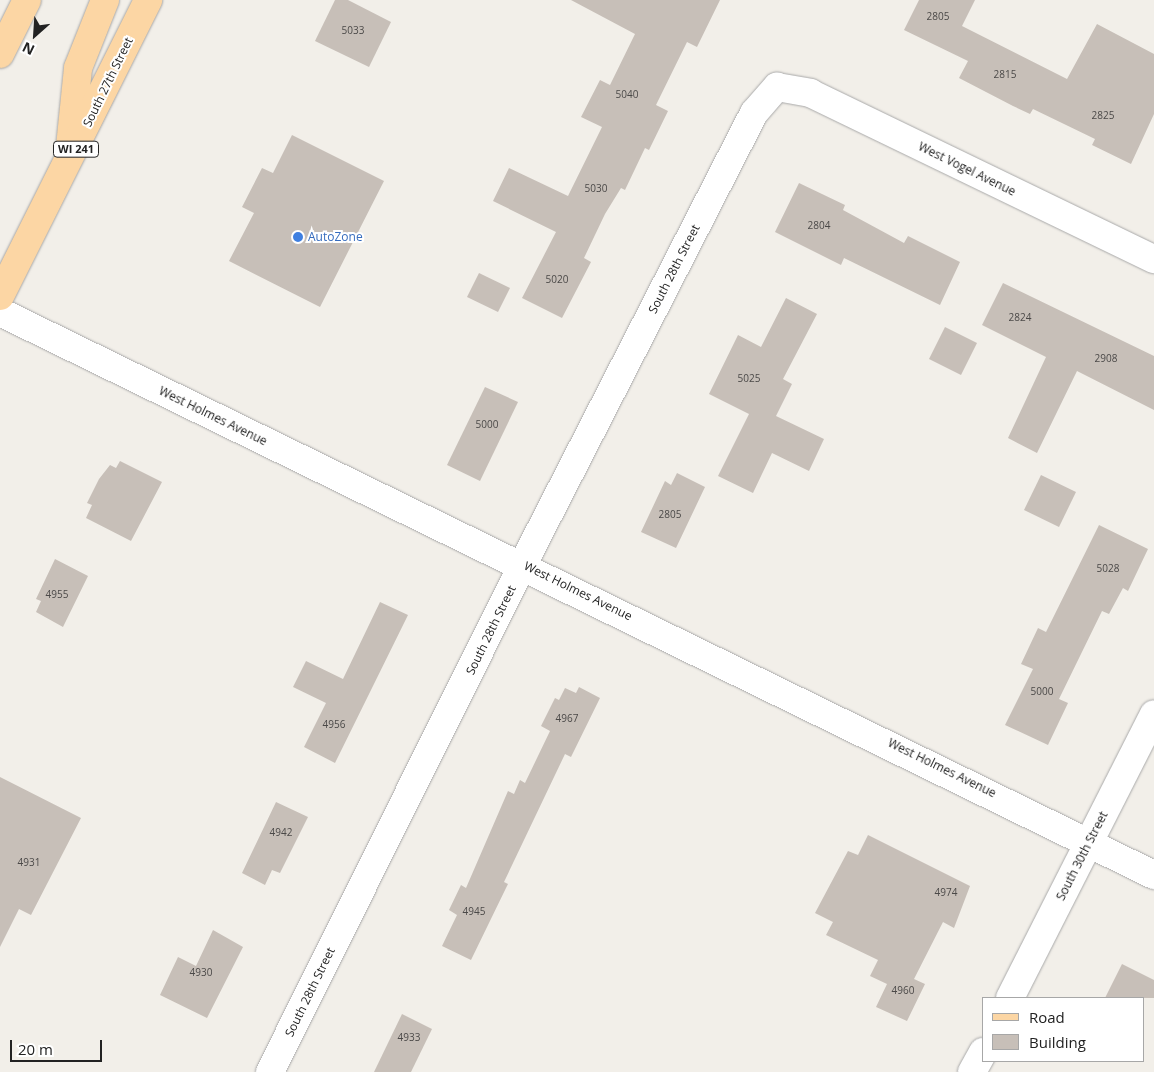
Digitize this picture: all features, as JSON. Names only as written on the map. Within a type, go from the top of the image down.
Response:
[{"type":"main road","points":[[0,54],[27,0]]},
{"type":"main road","points":[[68,166],[78,68],[105,0]]},
{"type":"main road","name":"South 27th Street","points":[[0,296],[68,166],[148,0]]},
{"type":"street","name":"West Vogel Avenue","points":[[777,87],[810,93],[1154,259]]},
{"type":"street","name":"South 28th Street","points":[[270,1072],[523,564],[754,114],[777,87]]},
{"type":"street","name":"West Holmes Avenue","points":[[0,312],[1090,840],[1154,875]]},
{"type":"street","name":"South 30th Street","points":[[1011,997],[1154,714]]},
{"type":"street","points":[[972,1072],[982,1054]]},
{"type":"building","points":[[335,0],[348,0],[391,22],[369,67],[315,41]]},
{"type":"building","points":[[571,0],[720,0],[697,47],[687,42],[656,105],[668,111],[649,150],[645,148],[625,190],[621,188],[605,214],[584,258],[591,262],[562,318],[522,298],[556,232],[493,201],[509,168],[568,196],[602,127],[581,117],[600,80],[610,85],[635,34]]},
{"type":"building","points":[[919,0],[975,0],[962,26],[1067,79],[1097,24],[1154,54],[1154,114],[1131,164],[1092,145],[1095,139],[1033,109],[1030,114],[959,78],[968,61],[904,30]]},
{"type":"building","name":"AutoZone","points":[[292,135],[384,181],[320,307],[229,261],[254,213],[242,207],[262,168],[273,173]]},
{"type":"building","points":[[799,183],[845,205],[843,210],[904,243],[908,236],[960,262],[940,305],[844,258],[841,265],[775,232]]},
{"type":"building","points":[[479,273],[510,288],[498,312],[467,297]]},
{"type":"building","points":[[1003,283],[1154,356],[1154,410],[1077,371],[1037,453],[1008,438],[1046,357],[982,325]]},
{"type":"building","points":[[786,298],[817,314],[783,379],[792,384],[776,416],[824,439],[809,471],[772,453],[753,493],[718,476],[749,414],[709,394],[738,335],[761,347]]},
{"type":"building","points":[[945,327],[977,343],[961,375],[929,359]]},
{"type":"building","points":[[485,387],[518,402],[480,481],[447,465]]},
{"type":"building","points":[[120,461],[162,482],[131,541],[86,518],[92,505],[87,503],[99,479],[110,465],[116,468]]},
{"type":"building","points":[[677,473],[705,487],[676,548],[641,532],[665,481],[671,485]]},
{"type":"building","points":[[1041,475],[1076,492],[1059,527],[1024,510]]},
{"type":"building","points":[[1099,525],[1148,549],[1128,591],[1123,588],[1109,614],[1102,611],[1059,699],[1068,703],[1048,745],[1005,725],[1033,669],[1021,664],[1038,628],[1046,632]]},
{"type":"building","points":[[55,559],[88,576],[63,627],[36,612],[41,601],[36,599]]},
{"type":"building","points":[[380,602],[408,615],[335,763],[304,747],[326,703],[293,687],[306,661],[343,679]]},
{"type":"building","points":[[579,687],[600,698],[571,757],[565,754],[504,882],[508,884],[471,960],[442,946],[457,915],[449,910],[461,885],[466,888],[508,791],[514,794],[520,780],[525,783],[550,731],[541,726],[555,698],[559,700],[565,688],[576,693]]},
{"type":"building","points":[[0,777],[81,818],[31,915],[19,909],[0,947]]},
{"type":"building","points":[[276,802],[308,817],[280,873],[272,870],[265,885],[242,873]]},
{"type":"building","points":[[868,835],[970,886],[954,928],[943,922],[914,979],[925,984],[907,1021],[876,1007],[887,984],[870,976],[878,960],[826,935],[833,922],[815,913],[848,851],[858,855]]},
{"type":"building","points":[[213,930],[243,947],[207,1018],[160,995],[178,957],[196,966]]},
{"type":"building","points":[[1122,964],[1154,980],[1154,998],[1106,997]]},
{"type":"building","points":[[402,1014],[432,1029],[411,1072],[374,1072]]},
{"type":"place","name":"AutoZone","points":[[298,237]]}]
